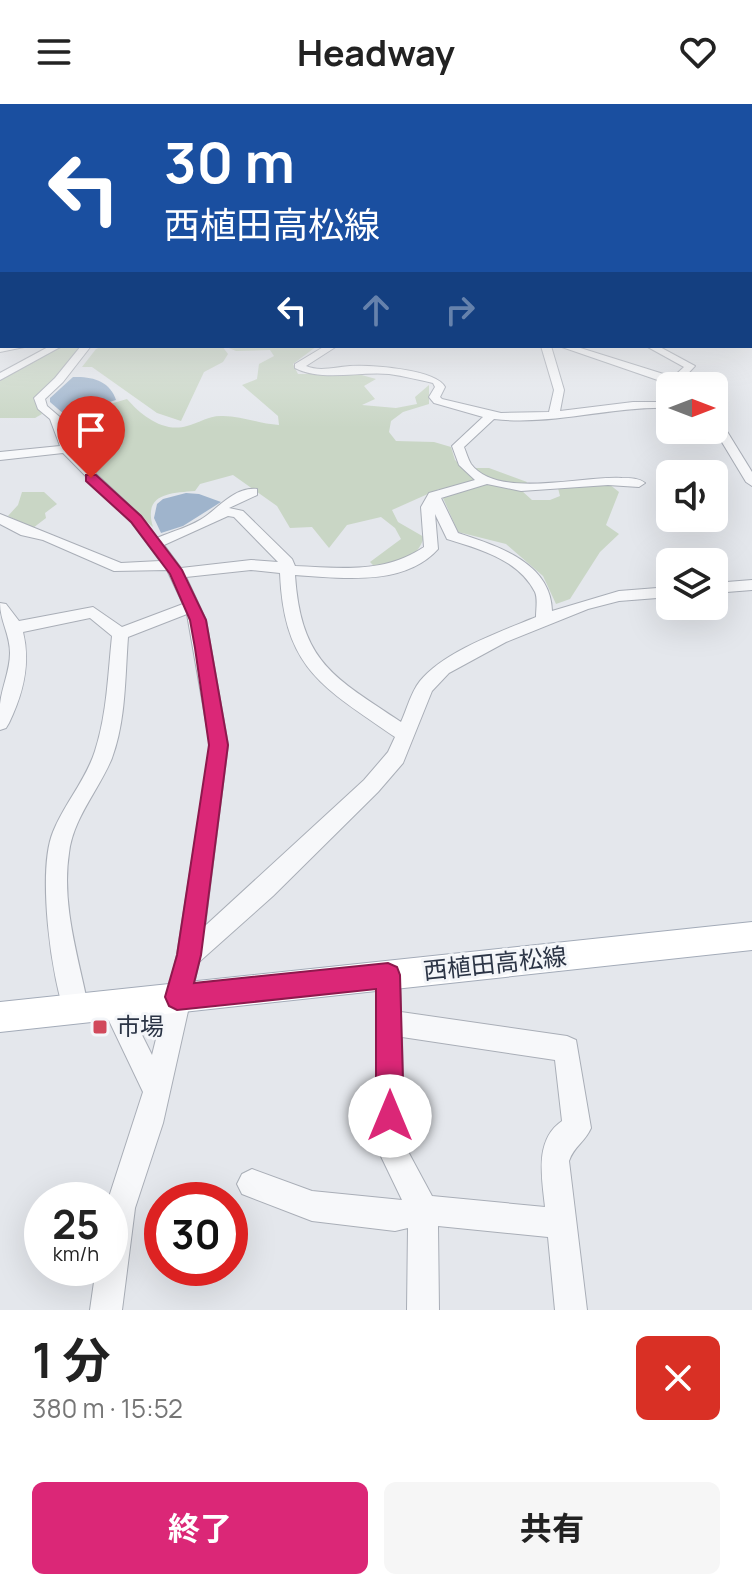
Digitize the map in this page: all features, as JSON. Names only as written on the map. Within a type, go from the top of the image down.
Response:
[{"type":"main road","name":"西植田高松線","points":[[0,1017],[752,936]]},
{"type":"street","points":[[0,377],[53,348]]},
{"type":"street","points":[[84,348],[59,380],[39,398],[42,407],[55,418],[66,449],[91,478],[136,519],[174,569],[198,620],[219,745],[189,955],[149,1123],[120,1208],[106,1310]]},
{"type":"street","points":[[329,348],[299,366],[311,372],[353,369],[425,376],[437,381],[440,387],[434,397],[438,401],[491,415],[522,417],[641,403],[656,404]]},
{"type":"street","points":[[547,348],[559,390],[554,413]]},
{"type":"street","points":[[570,348],[656,376]]},
{"type":"street","points":[[655,348],[690,366],[686,372]]},
{"type":"street","points":[[485,481],[459,457],[458,446],[491,415]]},
{"type":"street","points":[[728,443],[752,482]]},
{"type":"street","points":[[0,456],[66,449]]},
{"type":"street","points":[[0,518],[26,532],[47,536],[119,568],[174,569],[265,564],[281,565],[287,570],[376,572],[393,570],[419,559],[431,549],[428,507],[434,496],[485,481],[530,488],[608,481],[639,483]]},
{"type":"street","points":[[212,517],[226,504],[252,492]]},
{"type":"street","points":[[434,496],[452,536],[496,550],[513,559],[541,588],[544,619]]},
{"type":"street","points":[[155,544],[212,517],[226,512],[238,514],[287,562],[295,630],[306,658],[339,691],[353,697],[404,733]]},
{"type":"street","points":[[728,587],[752,585]]},
{"type":"street","points":[[189,955],[265,888],[371,786],[396,757],[425,687],[443,669],[500,638],[583,605],[619,596],[656,593]]},
{"type":"street","points":[[120,634],[192,606]]},
{"type":"street","points":[[0,608],[15,632],[17,674],[0,723]]},
{"type":"street","points":[[0,643],[15,632],[93,612],[120,634]]},
{"type":"street","points":[[76,1010],[57,891],[58,850],[76,803],[99,767],[112,713],[120,634]]},
{"type":"street","points":[[388,975],[390,1146],[423,1210],[423,1310]]},
{"type":"street","points":[[114,1006],[156,1090]]},
{"type":"street","points":[[390,1023],[567,1049],[577,1128],[562,1138],[555,1161],[571,1310]]},
{"type":"street","points":[[252,1184],[312,1206],[395,1216],[423,1210],[561,1223]]},
{"type":"green space","points":[[58,348],[80,348],[56,379],[38,393],[35,402],[42,414],[35,418],[0,418],[0,381],[36,357]]},
{"type":"green space","points":[[224,348],[228,354],[223,362],[204,372],[181,421],[157,413],[92,367],[82,367],[96,349]]},
{"type":"green space","points":[[229,348],[314,348],[293,364],[298,374],[358,374],[376,379],[364,386],[375,399],[362,405],[396,408],[417,404],[415,397],[429,385],[429,404],[403,412],[391,421],[389,432],[396,441],[434,442],[451,447],[455,460],[464,468],[489,468],[527,482],[522,491],[532,500],[550,500],[560,496],[558,488],[609,484],[619,492],[606,525],[619,534],[600,552],[570,599],[556,604],[543,576],[506,544],[458,532],[439,489],[392,510],[398,522],[424,537],[412,556],[377,569],[370,562],[401,539],[395,528],[381,517],[347,525],[329,548],[312,527],[290,528],[277,506],[233,475],[200,484],[195,491],[160,497],[152,508],[153,527],[126,505],[75,449],[62,418],[127,399],[146,416],[169,427],[187,426],[218,416],[279,425],[278,416],[242,385],[257,379],[259,364],[274,356],[270,350],[236,351]]},
{"type":"green space","points":[[22,492],[44,492],[57,504],[33,528],[8,516],[18,505]]},
{"type":"water","points":[[73,377],[105,384],[116,400],[65,415],[50,402],[50,398]]},
{"type":"water","points":[[186,493],[221,502],[183,526],[161,533],[154,518],[157,504],[163,499]]},
{"type":"place","name":"市場","points":[[100,1027]]},
{"type":"route","points":[[91,478],[136,519],[177,573],[198,620],[204,648],[219,745],[189,955],[177,997],[388,975],[390,1116]]}]
